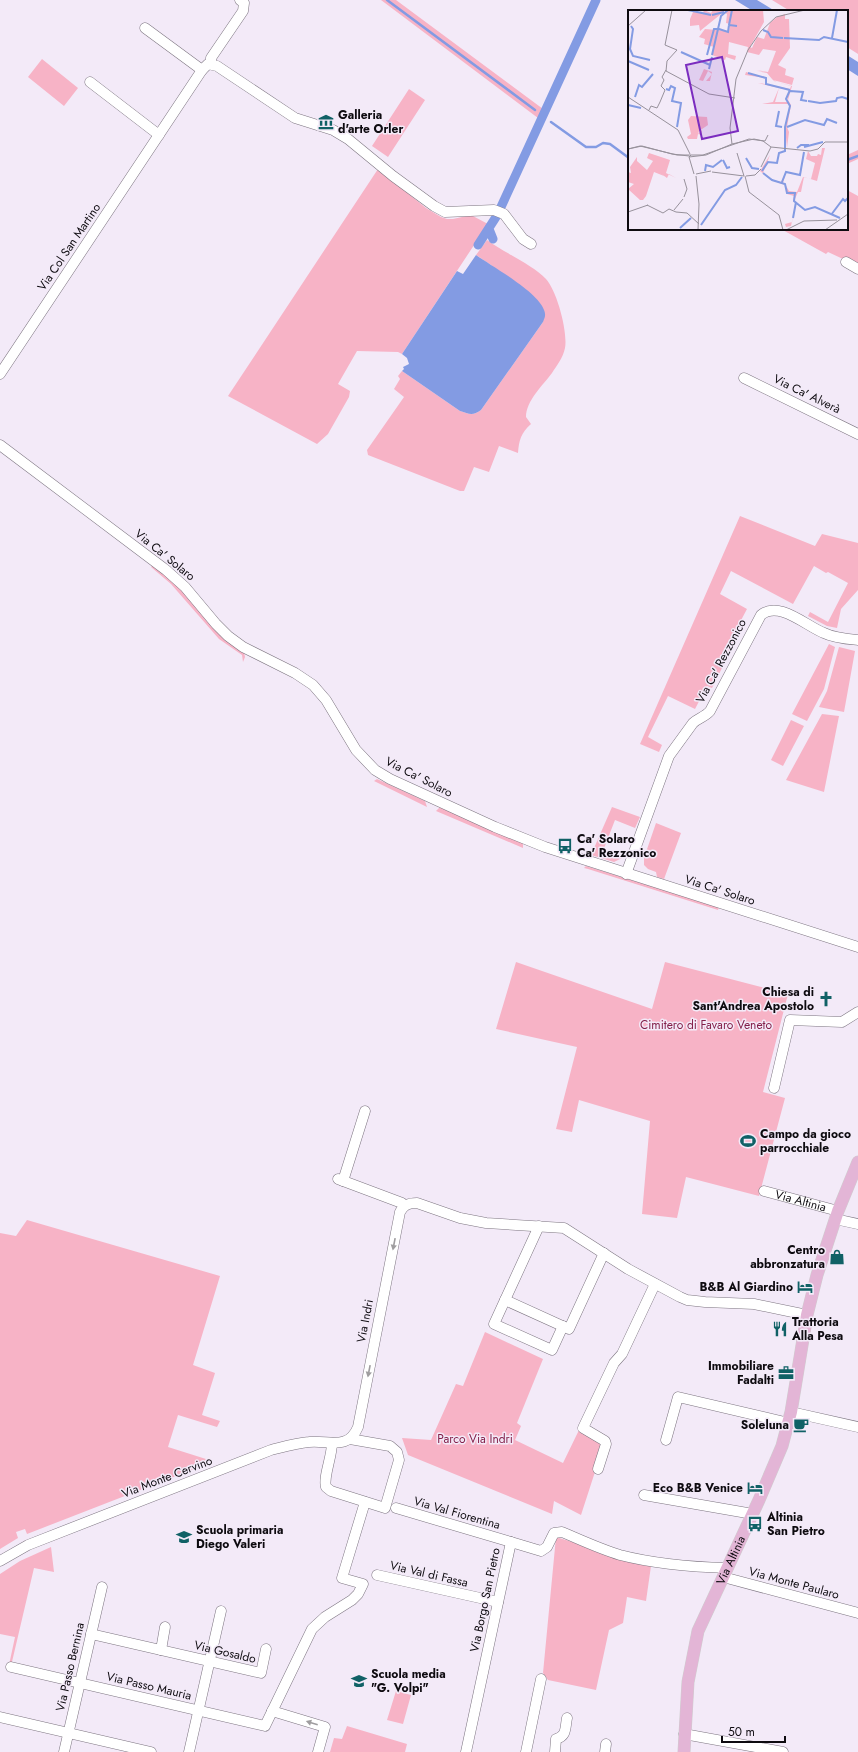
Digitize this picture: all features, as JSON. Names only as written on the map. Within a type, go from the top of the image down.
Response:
[{"type":"main road","name":"Via Altinia","points":[[684,1752],[688,1682],[695,1643],[703,1618],[753,1514],[779,1454],[790,1418],[807,1315],[836,1215],[858,1162]]},
{"type":"street","name":"Via Col San Martino","points":[[0,374],[159,135],[207,67],[211,58],[243,11],[244,4],[240,0]]},
{"type":"street","points":[[145,28],[207,67],[217,66],[295,118],[333,130],[348,139],[393,176],[434,206],[450,213],[494,210],[504,214],[523,239],[531,244]]},
{"type":"street","points":[[90,82],[159,135]]},
{"type":"street","points":[[846,262],[858,269]]},
{"type":"street","name":"Via Ca' Alverà","points":[[744,378],[858,434]]},
{"type":"street","name":"Via Ca' Solaro","points":[[0,445],[166,570],[185,587],[228,636],[243,647],[295,673],[313,685],[326,700],[352,744],[375,770],[390,779],[495,827],[545,847],[858,947]]},
{"type":"street","name":"Via Ca' Rezzonico","points":[[626,874],[669,756],[693,724],[710,711],[761,615],[769,610],[778,610],[824,633],[858,640]]},
{"type":"street","points":[[774,1088],[790,1020],[842,1022],[858,1012]]},
{"type":"street","points":[[365,1110],[340,1180],[402,1202],[404,1206],[409,1203],[416,1203],[473,1220],[499,1224],[564,1228],[655,1284],[688,1300],[754,1304],[807,1315]]},
{"type":"street","name":"Via Altinia","points":[[764,1191],[836,1215]]},
{"type":"street","name":"Via Indri","points":[[350,1439],[358,1426],[399,1217],[404,1206]]},
{"type":"street","points":[[836,1215],[858,1224]]},
{"type":"street","points":[[539,1226],[494,1324],[552,1350],[563,1326]]},
{"type":"street","points":[[505,1300],[569,1329],[604,1253]]},
{"type":"street","points":[[598,1469],[606,1444],[605,1441],[583,1428],[614,1363],[622,1354],[655,1284]]},
{"type":"street","points":[[666,1440],[678,1397],[790,1418],[858,1428]]},
{"type":"street","points":[[332,1443],[331,1457],[325,1481],[326,1487],[331,1491],[385,1508],[399,1456],[394,1448],[390,1446],[350,1439]]},
{"type":"street","name":"Via Monte Cervino","points":[[0,1561],[28,1545],[271,1450],[309,1442],[332,1443],[345,1442],[350,1439]]},
{"type":"street","points":[[644,1495],[753,1514]]},
{"type":"street","points":[[318,1752],[325,1727],[272,1711],[312,1629],[325,1617],[352,1600],[363,1584],[342,1578],[365,1502]]},
{"type":"street","name":"Via Val Fiorentina","points":[[396,1508],[511,1542]]},
{"type":"street","name":"Via Borgo San Pietro","points":[[466,1752],[511,1542],[541,1551],[545,1550],[554,1533],[562,1532],[611,1552],[630,1557],[725,1573]]},
{"type":"street","name":"Via Monte Paularo","points":[[725,1573],[858,1613]]},
{"type":"street","name":"Via Val di Fassa","points":[[377,1575],[498,1602]]},
{"type":"street","name":"Via Passo Bernina","points":[[64,1752],[102,1587]]},
{"type":"street","points":[[189,1752],[221,1611]]},
{"type":"street","points":[[160,1650],[165,1627]]},
{"type":"street","name":"Via Gosaldo","points":[[91,1634],[261,1673],[266,1649]]},
{"type":"street","name":"Via Passo Mauria","points":[[11,1667],[265,1726],[272,1711]]},
{"type":"street","points":[[526,1752],[541,1679]]},
{"type":"street","points":[[0,1717],[133,1750],[151,1752]]},
{"type":"street","points":[[555,1752],[556,1739],[564,1734],[567,1718]]},
{"type":"street","points":[[684,1734],[783,1752]]},
{"type":"green space","points":[[381,0],[396,0],[543,109],[538,118]]},
{"type":"green space","points":[[772,0],[858,0],[858,54],[848,48],[848,10],[788,10]]},
{"type":"green space","points":[[42,59],[78,88],[64,106],[28,77]]},
{"type":"green space","points":[[409,89],[425,100],[388,157],[372,146]]},
{"type":"green space","points":[[858,150],[858,159],[848,164],[848,155]]},
{"type":"green space","points":[[378,169],[426,208],[441,217],[453,219],[471,215],[488,224],[402,354],[398,352],[357,351],[338,384],[350,391],[349,397],[328,434],[317,444],[228,396]]},
{"type":"green space","points":[[848,191],[858,196],[858,266],[828,252],[826,254],[783,230],[848,230]]},
{"type":"green space","points":[[487,240],[534,269],[546,279],[554,293],[561,312],[565,332],[565,348],[558,364],[529,405],[526,417],[531,424],[521,437],[518,453],[499,446],[489,472],[474,467],[464,491],[460,491],[368,455],[367,450],[404,397],[394,389],[400,379],[398,376],[402,371],[460,411],[468,414],[476,413],[481,410],[543,322],[491,265],[476,255]]},
{"type":"green space","points":[[740,516],[815,546],[822,534],[858,543],[858,590],[841,609],[837,628],[827,626],[808,616],[810,612],[828,622],[848,583],[828,572],[826,573],[814,566],[793,604],[731,571],[720,594],[747,609],[731,639],[735,642],[712,688],[707,686],[695,709],[668,696],[648,737],[662,745],[659,752],[640,744]]},
{"type":"green space","points":[[152,566],[173,580],[221,636],[244,652],[245,657],[243,662],[242,655],[219,639],[171,584],[151,567]]},
{"type":"green space","points":[[829,644],[835,647],[824,689],[807,721],[792,714]]},
{"type":"green space","points":[[839,647],[855,651],[844,712],[819,707],[827,691]]},
{"type":"green space","points":[[822,714],[839,716],[824,792],[786,780]]},
{"type":"green space","points":[[791,720],[804,726],[783,766],[771,760]]},
{"type":"green space","points":[[377,779],[425,801],[427,807],[374,781]]},
{"type":"green space","points":[[440,807],[523,843],[523,848],[436,811]]},
{"type":"green space","points":[[612,807],[640,817],[635,828],[615,820],[603,851],[622,858],[614,862],[591,855]]},
{"type":"green space","points":[[656,823],[681,833],[664,879],[657,877],[656,872],[648,869],[644,865],[644,858]]},
{"type":"green space","points":[[586,866],[719,907],[718,910],[584,868]]},
{"type":"green space","name":"Cimitero di Favaro Veneto","points":[[516,962],[652,1009],[665,962],[788,994],[763,1092],[785,1098],[759,1196],[686,1177],[677,1218],[642,1214],[650,1121],[579,1100],[572,1132],[556,1129],[577,1047],[496,1029]]},
{"type":"green space","points":[[27,1220],[220,1276],[193,1365],[215,1373],[202,1415],[220,1421],[217,1427],[178,1415],[168,1447],[206,1459],[202,1466],[27,1534],[25,1529],[16,1532],[18,1538],[0,1549],[0,1233],[16,1236]]},
{"type":"green space","name":"Parco Via Indri","points":[[485,1332],[543,1359],[517,1423],[521,1426],[515,1440],[563,1463],[579,1430],[605,1441],[581,1515],[554,1501],[552,1514],[408,1455],[402,1438],[431,1440],[456,1384],[463,1386]]},
{"type":"green space","points":[[556,1537],[651,1566],[646,1601],[627,1597],[623,1623],[609,1630],[596,1690],[548,1680],[543,1673]]},
{"type":"green space","points":[[51,1547],[54,1572],[34,1568],[11,1666],[9,1665],[15,1637],[0,1634],[0,1574],[20,1561]]},
{"type":"green space","points":[[396,1691],[411,1695],[403,1724],[387,1720]]},
{"type":"green space","points":[[347,1726],[407,1744],[405,1752],[330,1752],[334,1738],[342,1739]]},
{"type":"water","points":[[735,0],[757,0],[773,10],[751,10]]},
{"type":"water","points":[[848,56],[858,62],[858,76],[848,70]]},
{"type":"water","points":[[476,255],[514,280],[533,296],[544,310],[545,317],[481,410],[471,414],[460,411],[402,371],[404,369],[403,367],[409,364],[407,358],[402,354],[457,271],[463,274]]},
{"type":"waterway","points":[[387,0],[535,110]]},
{"type":"waterway","points":[[501,207],[596,0]]},
{"type":"waterway","points":[[551,122],[586,147],[596,147],[603,143],[610,144],[628,157]]},
{"type":"waterway","points":[[848,160],[858,156]]},
{"type":"waterway","points":[[478,245],[496,217]]},
{"type":"waterway","points":[[489,229],[493,239]]},
{"type":"place","name":"Galleria d'arte Orler","points":[[326,122]]},
{"type":"place","name":"Ca' Solaro Ca' Rezzonico","points":[[565,846]]},
{"type":"place","name":"Chiesa di Sant'Andrea Apostolo","points":[[826,999]]},
{"type":"place","name":"Campo da gioco parrocchiale","points":[[748,1141]]},
{"type":"place","name":"Centro abbronzatura","points":[[837,1257]]},
{"type":"place","name":"B&B Al Giardino","points":[[805,1287]]},
{"type":"place","name":"Trattoria Alla Pesa","points":[[780,1329]]},
{"type":"place","name":"Immobiliare Fadalti","points":[[786,1373]]},
{"type":"place","name":"Soleluna","points":[[801,1425]]},
{"type":"place","name":"Eco B&B Venice","points":[[755,1488]]},
{"type":"place","name":"Altinia San Pietro","points":[[755,1524]]},
{"type":"place","name":"Scuola primaria Diego Valeri","points":[[184,1537]]},
{"type":"place","name":"Scuola media \"G. Volpi\"","points":[[359,1681]]}]
